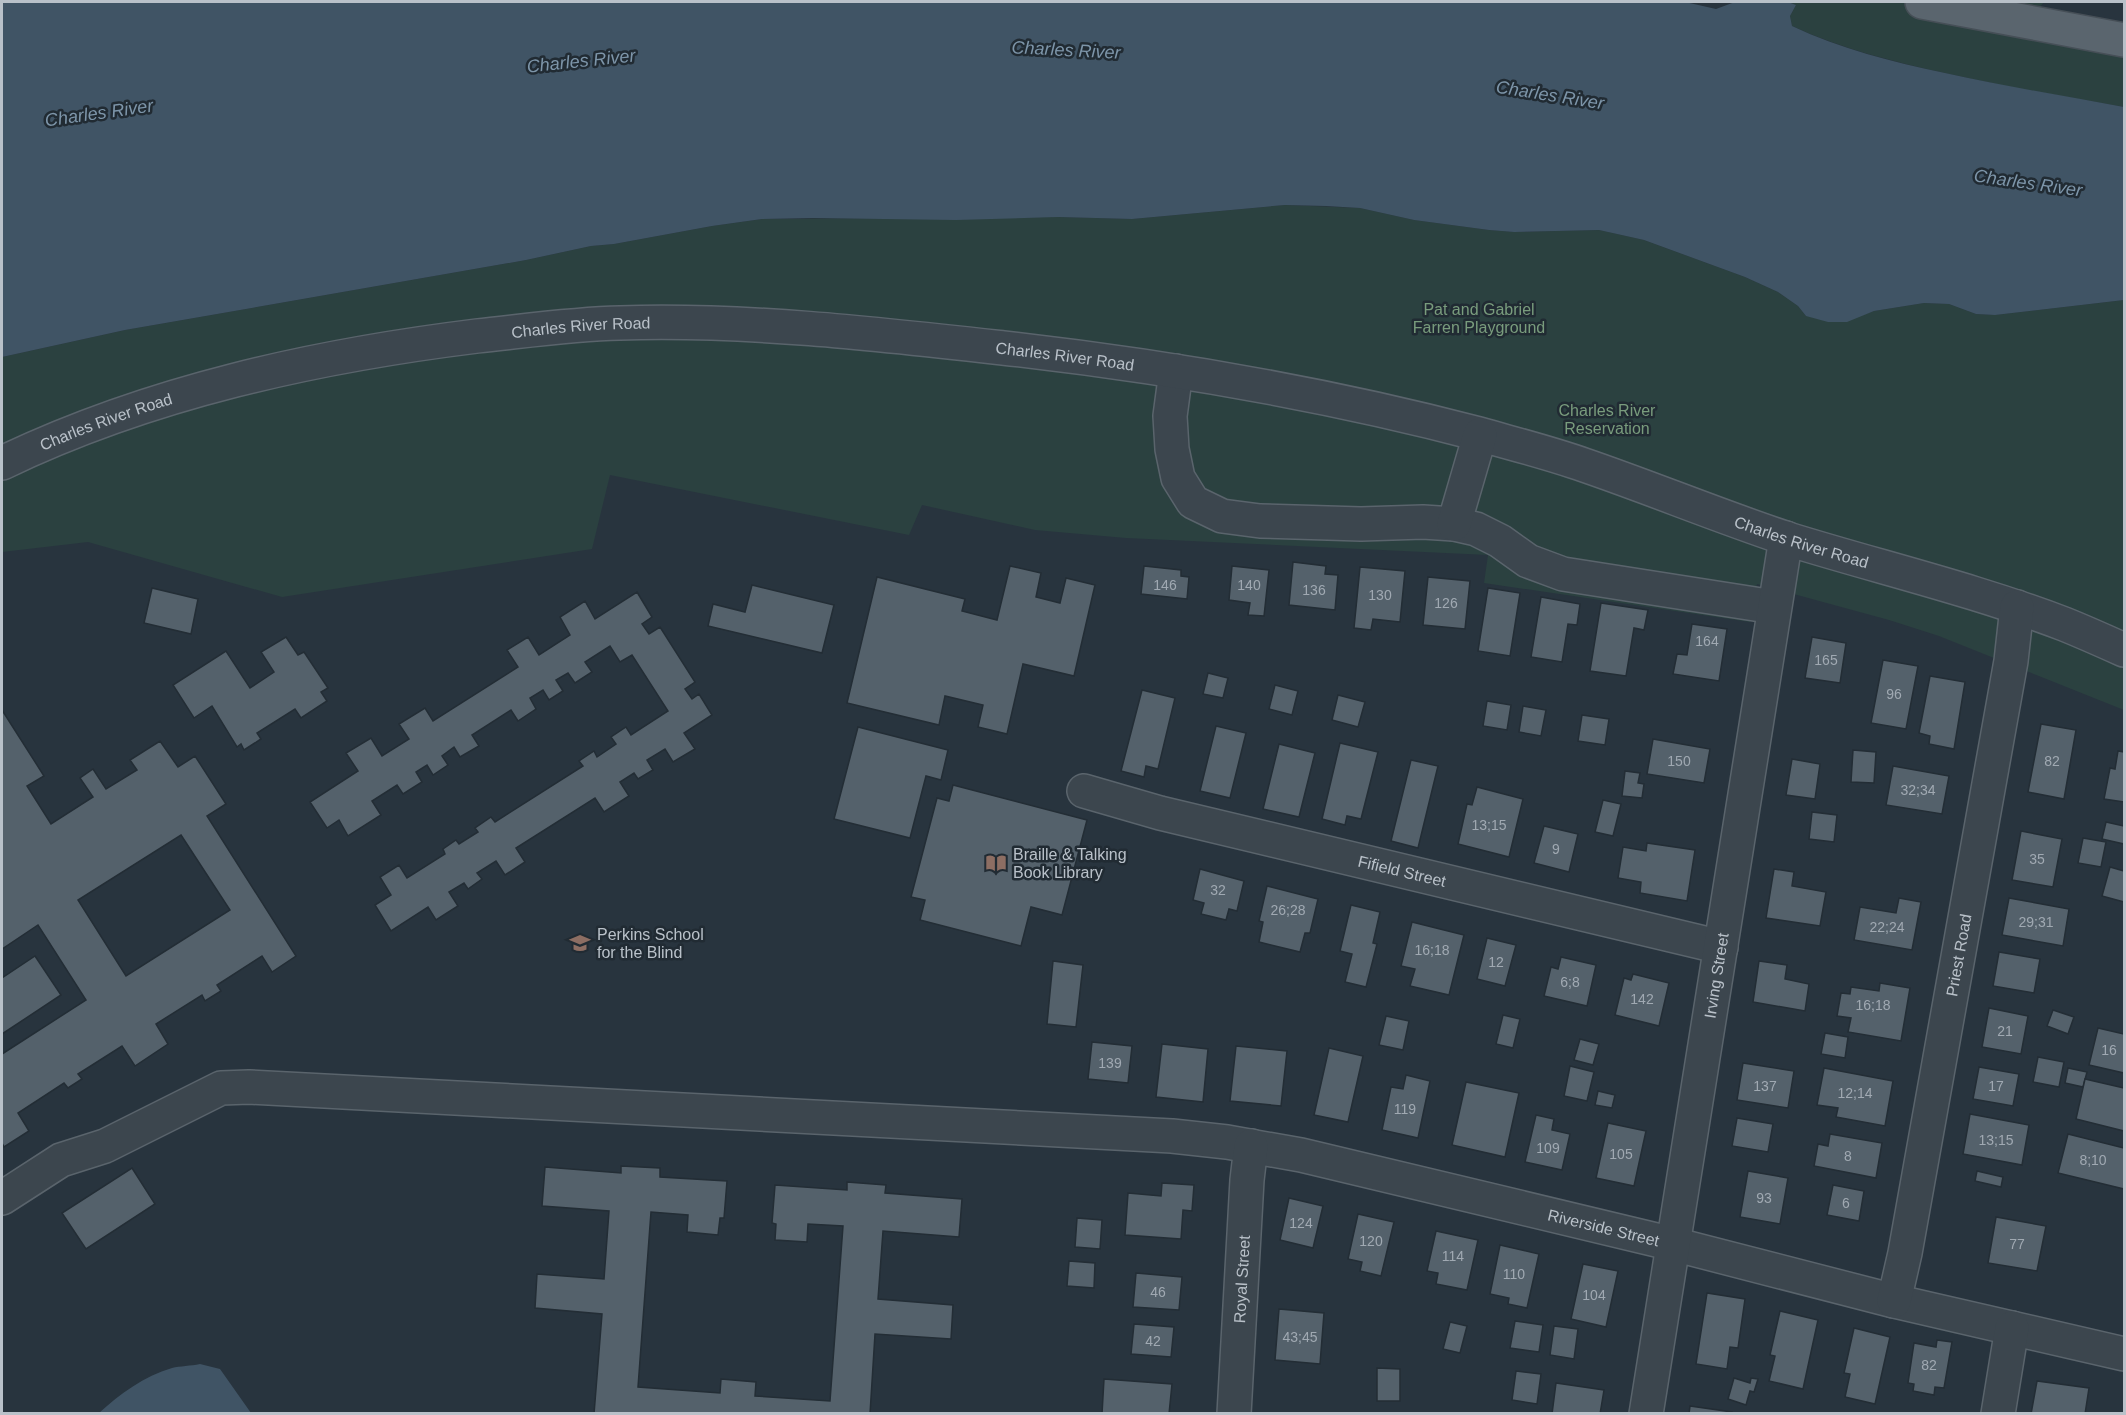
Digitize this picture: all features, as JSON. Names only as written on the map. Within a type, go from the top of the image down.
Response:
[{"type":"main road","points":[[1922,2],[2124,40]]},
{"type":"street","name":"Charles River Road","points":[[2,463],[113,417],[174,398],[290,367],[415,344],[616,323],[670,322],[840,332],[1047,353],[1176,371],[1374,409],[1480,435],[1580,464],[1786,538],[2017,607],[2124,650]]},
{"type":"street","points":[[1176,371],[1170,416],[1172,449],[1178,478],[1193,502],[1222,516],[1260,521],[1454,524],[1476,529],[1500,541],[1528,561],[1563,574],[1774,607]]},
{"type":"street","points":[[1454,524],[1480,435]]},
{"type":"street","name":"Irving Street","points":[[1646,1413],[1786,538]]},
{"type":"street","name":"Priest Road","points":[[1894,1301],[1905,1253],[2009,673],[2017,607]]},
{"type":"street","name":"Fifield Street","points":[[1084,791],[1193,821],[1721,947]]},
{"type":"street","name":"Riverside Street","points":[[2,1198],[61,1160],[105,1146],[221,1088],[249,1087],[1172,1136],[1301,1155],[1673,1244],[1894,1301],[2124,1354]]},
{"type":"street","name":"Royal Street","points":[[1234,1413],[1246,1180],[1251,1146]]},
{"type":"street","points":[[1998,1413],[2012,1328]]},
{"type":"green space","points":[[1788,2],[2044,2],[2028,22],[2124,40],[2124,107],[1971,79],[1849,48],[1792,26],[1790,16],[1796,5]]},
{"type":"green space","name":"Charles River Reservation","points":[[1285,205],[1360,208],[1414,220],[1514,232],[1599,230],[1644,240],[1745,277],[1778,292],[1798,306],[1806,316],[1862,315],[1924,303],[1949,304],[1976,314],[1995,315],[2124,300],[2124,710],[1939,636],[1757,584],[1750,622],[1484,583],[1488,555],[1126,538],[1035,530],[922,505],[909,535],[610,475],[592,549],[282,597],[88,542],[2,552],[2,357],[125,330],[526,260],[591,246],[762,219],[1058,217],[1132,219]]},
{"type":"water","name":"Charles River","points":[[2,2],[1685,2],[1716,9],[1735,2],[1788,2],[1796,5],[1790,16],[1792,26],[1867,54],[1967,78],[2124,107],[2124,300],[1995,315],[1976,314],[1949,304],[1924,303],[1874,311],[1847,322],[1828,322],[1806,316],[1798,306],[1778,292],[1745,277],[1644,240],[1599,230],[1514,232],[1489,230],[1414,220],[1360,208],[1285,205],[1132,219],[1058,217],[956,220],[762,219],[591,246],[526,260],[125,330],[2,357]]},
{"type":"water","points":[[200,1364],[220,1369],[251,1413],[99,1413],[142,1381],[162,1371]]},
{"type":"building","points":[[1293,562],[1326,566],[1325,574],[1338,575],[1335,610],[1289,605]]},
{"type":"building","points":[[1010,566],[1041,573],[1036,597],[1060,603],[1066,578],[1095,585],[1074,676],[1023,664],[1007,734],[978,727],[983,705],[945,696],[939,725],[847,703],[877,577],[965,599],[962,611],[997,620]]},
{"type":"building","points":[[1144,566],[1181,570],[1181,576],[1189,577],[1187,599],[1141,594]]},
{"type":"building","points":[[1232,566],[1269,570],[1264,616],[1248,615],[1250,603],[1229,600]]},
{"type":"building","points":[[1360,567],[1405,571],[1400,622],[1373,619],[1371,630],[1354,628]]},
{"type":"building","points":[[1428,577],[1470,581],[1465,629],[1423,625]]},
{"type":"building","points":[[752,585],[834,605],[822,653],[708,626],[713,604],[745,612]]},
{"type":"building","points":[[152,588],[198,599],[191,634],[144,623]]},
{"type":"building","points":[[1488,588],[1520,593],[1510,656],[1478,651]]},
{"type":"building","points":[[637,592],[652,617],[642,624],[649,634],[660,627],[695,682],[685,689],[692,699],[699,694],[712,715],[684,733],[695,749],[673,762],[665,749],[647,760],[653,770],[638,779],[634,773],[620,782],[629,796],[604,812],[595,798],[516,848],[525,862],[505,875],[496,861],[477,873],[482,879],[468,889],[464,883],[449,892],[458,906],[436,920],[428,907],[391,931],[375,905],[391,895],[380,877],[399,865],[407,878],[445,854],[443,849],[456,840],[459,844],[478,832],[475,828],[491,817],[495,822],[583,766],[579,761],[594,751],[597,757],[616,744],[611,737],[626,727],[631,735],[668,711],[632,655],[620,662],[610,646],[585,662],[592,672],[575,683],[568,673],[556,680],[563,691],[549,700],[543,690],[530,698],[536,709],[518,721],[511,710],[472,735],[479,746],[460,757],[454,747],[442,756],[448,765],[433,775],[427,765],[416,772],[422,782],[403,794],[397,785],[372,801],[381,815],[348,836],[339,820],[327,828],[310,802],[358,771],[346,753],[371,738],[382,756],[409,739],[399,724],[425,708],[433,721],[518,667],[507,650],[528,637],[539,655],[570,635],[560,617],[585,601],[595,619]]},
{"type":"building","points":[[1541,597],[1580,604],[1577,625],[1568,624],[1562,662],[1531,657]]},
{"type":"building","points":[[1601,603],[1648,610],[1644,630],[1634,628],[1626,676],[1590,671]]},
{"type":"building","points":[[1692,624],[1727,629],[1719,681],[1673,674],[1677,654],[1687,655]]},
{"type":"building","points":[[286,637],[298,655],[304,652],[328,688],[321,692],[327,701],[301,718],[295,709],[257,733],[261,739],[244,750],[241,744],[237,747],[212,706],[194,718],[173,685],[226,651],[250,688],[274,672],[261,652]]},
{"type":"building","points":[[1812,637],[1846,643],[1840,683],[1805,678]]},
{"type":"building","points":[[1883,660],[1918,666],[1906,729],[1871,723]]},
{"type":"building","points":[[1208,673],[1228,678],[1223,698],[1203,694]]},
{"type":"building","points":[[1930,676],[1965,682],[1954,749],[1929,744],[1930,736],[1919,733]]},
{"type":"building","points":[[1275,685],[1298,691],[1292,715],[1269,709]]},
{"type":"building","points":[[1142,690],[1175,698],[1158,769],[1146,766],[1144,777],[1121,771]]},
{"type":"building","points":[[1338,695],[1365,702],[1358,727],[1332,720]]},
{"type":"building","points":[[1487,701],[1511,705],[1507,730],[1483,726]]},
{"type":"building","points":[[1523,706],[1546,710],[1541,736],[1519,732]]},
{"type":"building","points":[[2,710],[44,776],[27,786],[51,824],[93,797],[80,778],[93,769],[106,789],[137,770],[130,760],[160,741],[178,767],[195,756],[226,804],[207,816],[296,956],[272,972],[262,956],[217,985],[221,991],[205,1001],[202,995],[156,1024],[168,1044],[135,1066],[122,1046],[78,1074],[82,1079],[68,1088],[64,1083],[18,1113],[29,1131],[4,1147],[2,1143],[2,1054],[86,1000],[38,925],[2,949]],"holes":[[[181,835],[230,910],[126,976],[78,900]]]},
{"type":"building","points":[[1582,715],[1609,719],[1605,745],[1578,741]]},
{"type":"building","points":[[2041,724],[2076,730],[2064,799],[2028,792]]},
{"type":"building","points":[[1216,726],[1246,733],[1230,798],[1200,791]]},
{"type":"building","points":[[858,727],[948,750],[941,780],[926,776],[910,838],[834,819]]},
{"type":"building","points":[[1653,739],[1710,749],[1704,783],[1647,774]]},
{"type":"building","points":[[1340,743],[1378,752],[1361,819],[1347,816],[1345,825],[1322,819]]},
{"type":"building","points":[[1279,744],[1315,753],[1299,817],[1263,809]]},
{"type":"building","points":[[1853,750],[1876,752],[1874,783],[1851,782]]},
{"type":"building","points":[[2118,751],[2124,752],[2124,802],[2104,799],[2110,768],[2115,769]]},
{"type":"building","points":[[1792,759],[1820,764],[1815,799],[1786,795]]},
{"type":"building","points":[[1411,760],[1438,766],[1418,848],[1391,841]]},
{"type":"building","points":[[1893,766],[1949,776],[1942,814],[1886,805]]},
{"type":"building","points":[[1625,771],[1640,773],[1638,783],[1644,784],[1642,798],[1622,796]]},
{"type":"building","points":[[953,785],[1087,820],[1062,915],[1031,907],[1021,946],[920,920],[925,900],[911,897],[937,798],[949,801]]},
{"type":"building","points":[[1477,787],[1523,799],[1509,857],[1458,844],[1467,804],[1472,805]]},
{"type":"building","points":[[1603,800],[1621,804],[1613,836],[1595,832]]},
{"type":"building","points":[[1812,812],[1837,815],[1834,842],[1809,839]]},
{"type":"building","points":[[2106,822],[2124,826],[2124,844],[2102,839]]},
{"type":"building","points":[[1544,826],[1578,834],[1569,872],[1534,863]]},
{"type":"building","points":[[2021,831],[2062,839],[2053,887],[2012,880]]},
{"type":"building","points":[[2083,838],[2106,842],[2101,867],[2078,863]]},
{"type":"building","points":[[1647,843],[1695,850],[1687,901],[1640,893],[1641,882],[1618,878],[1623,847],[1646,851]]},
{"type":"building","points":[[2110,867],[2124,871],[2124,902],[2102,896]]},
{"type":"building","points":[[1200,869],[1244,881],[1237,911],[1229,909],[1226,920],[1201,914],[1204,903],[1193,900]]},
{"type":"building","points":[[1774,869],[1794,872],[1792,886],[1826,892],[1820,926],[1766,918]]},
{"type":"building","points":[[1267,886],[1318,899],[1310,933],[1305,933],[1300,952],[1259,942],[1263,922],[1259,921]]},
{"type":"building","points":[[1899,898],[1921,902],[1912,950],[1854,940],[1860,907],[1896,913]]},
{"type":"building","points":[[2009,898],[2069,909],[2063,946],[2002,935]]},
{"type":"building","points":[[1351,905],[1380,912],[1373,943],[1377,944],[1366,987],[1345,982],[1352,954],[1340,951]]},
{"type":"building","points":[[1412,922],[1464,935],[1449,995],[1410,986],[1415,969],[1401,966]]},
{"type":"building","points":[[1487,938],[1516,945],[1505,986],[1477,979]]},
{"type":"building","points":[[1999,952],[2040,959],[2034,993],[1993,986]]},
{"type":"building","points":[[35,956],[61,995],[2,1034],[2,978]]},
{"type":"building","points":[[1561,957],[1596,965],[1587,1006],[1544,996],[1551,967],[1558,969]]},
{"type":"building","points":[[1053,961],[1083,965],[1076,1027],[1047,1024]]},
{"type":"building","points":[[1759,961],[1787,965],[1785,979],[1809,984],[1805,1011],[1753,1002]]},
{"type":"building","points":[[1633,974],[1669,983],[1659,1026],[1615,1015],[1624,978],[1631,980]]},
{"type":"building","points":[[1880,983],[1910,988],[1901,1041],[1848,1032],[1851,1018],[1837,1016],[1841,993],[1850,994],[1851,987],[1879,991]]},
{"type":"building","points":[[1989,1008],[2028,1016],[2021,1054],[1982,1047]]},
{"type":"building","points":[[2053,1010],[2074,1017],[2068,1034],[2047,1026]]},
{"type":"building","points":[[1503,1015],[1520,1019],[1513,1048],[1496,1044]]},
{"type":"building","points":[[1386,1016],[1409,1021],[1403,1050],[1379,1045]]},
{"type":"building","points":[[2098,1028],[2124,1034],[2124,1073],[2089,1065]]},
{"type":"building","points":[[1825,1033],[1848,1037],[1845,1058],[1821,1054]]},
{"type":"building","points":[[1580,1039],[1599,1044],[1593,1065],[1574,1060]]},
{"type":"building","points":[[1092,1042],[1132,1046],[1128,1083],[1088,1079]]},
{"type":"building","points":[[1162,1044],[1208,1049],[1203,1102],[1156,1097]]},
{"type":"building","points":[[1236,1046],[1287,1051],[1281,1106],[1230,1101]]},
{"type":"building","points":[[1329,1048],[1363,1056],[1348,1122],[1314,1115]]},
{"type":"building","points":[[2038,1057],[2064,1062],[2059,1087],[2033,1082]]},
{"type":"building","points":[[1743,1063],[1794,1071],[1788,1108],[1737,1100]]},
{"type":"building","points":[[1570,1066],[1594,1072],[1587,1101],[1564,1096]]},
{"type":"building","points":[[1979,1067],[2019,1074],[2013,1106],[1973,1099]]},
{"type":"building","points":[[1824,1068],[1893,1081],[1885,1126],[1836,1117],[1838,1108],[1817,1105]]},
{"type":"building","points":[[2068,1068],[2087,1072],[2083,1087],[2065,1083]]},
{"type":"building","points":[[1406,1075],[1430,1081],[1418,1138],[1382,1130],[1391,1087],[1403,1089]]},
{"type":"building","points":[[2085,1079],[2124,1088],[2124,1131],[2076,1119]]},
{"type":"building","points":[[1466,1082],[1519,1093],[1505,1157],[1452,1145]]},
{"type":"building","points":[[1598,1091],[1615,1095],[1612,1108],[1595,1105]]},
{"type":"building","points":[[1970,1114],[2029,1125],[2022,1165],[1963,1154]]},
{"type":"building","points":[[1536,1115],[1554,1119],[1552,1130],[1570,1134],[1562,1170],[1525,1162]]},
{"type":"building","points":[[1737,1118],[1773,1124],[1768,1152],[1732,1146]]},
{"type":"building","points":[[1608,1123],[1646,1131],[1634,1186],[1596,1178]]},
{"type":"building","points":[[1830,1134],[1882,1143],[1876,1178],[1814,1166],[1818,1144],[1828,1146]]},
{"type":"building","points":[[2068,1134],[2124,1148],[2124,1189],[2058,1173]]},
{"type":"building","points":[[621,1166],[660,1168],[660,1177],[727,1181],[724,1218],[720,1218],[718,1235],[687,1232],[688,1215],[651,1212],[638,1387],[720,1393],[721,1379],[756,1382],[755,1396],[830,1401],[843,1226],[808,1224],[807,1242],[775,1240],[776,1224],[772,1223],[775,1185],[847,1190],[847,1182],[886,1185],[885,1193],[962,1199],[959,1237],[883,1231],[878,1299],[953,1305],[951,1339],[875,1334],[870,1414],[594,1414],[602,1314],[535,1308],[537,1274],[604,1279],[609,1211],[542,1206],[545,1167],[621,1173]]},
{"type":"building","points":[[132,1168],[155,1204],[86,1249],[62,1213]]},
{"type":"building","points":[[1748,1171],[1788,1178],[1780,1224],[1740,1217]]},
{"type":"building","points":[[1977,1171],[2003,1177],[2001,1187],[1975,1181]]},
{"type":"building","points":[[1162,1183],[1194,1185],[1192,1211],[1183,1210],[1181,1239],[1125,1235],[1128,1193],[1161,1196]]},
{"type":"building","points":[[1833,1185],[1864,1191],[1859,1221],[1827,1215]]},
{"type":"building","points":[[1289,1198],[1323,1206],[1313,1248],[1280,1240]]},
{"type":"building","points":[[1358,1214],[1394,1222],[1381,1276],[1360,1271],[1362,1262],[1348,1259]]},
{"type":"building","points":[[1996,1217],[2046,1226],[2037,1271],[1988,1263]]},
{"type":"building","points":[[1077,1218],[1102,1220],[1100,1249],[1075,1247]]},
{"type":"building","points":[[1436,1231],[1478,1240],[1467,1290],[1436,1284],[1438,1273],[1427,1271]]},
{"type":"building","points":[[1500,1245],[1539,1254],[1527,1308],[1508,1304],[1509,1298],[1490,1294]]},
{"type":"building","points":[[1069,1261],[1095,1263],[1094,1288],[1067,1286]]},
{"type":"building","points":[[1583,1264],[1618,1271],[1606,1327],[1571,1319]]},
{"type":"building","points":[[1136,1273],[1182,1277],[1179,1310],[1133,1307]]},
{"type":"building","points":[[1707,1293],[1745,1299],[1738,1348],[1730,1347],[1727,1369],[1696,1364]]},
{"type":"building","points":[[1279,1309],[1324,1313],[1320,1364],[1275,1360]]},
{"type":"building","points":[[1780,1311],[1818,1320],[1803,1389],[1769,1381],[1775,1356],[1770,1355]]},
{"type":"building","points":[[1515,1321],[1543,1325],[1539,1352],[1510,1348]]},
{"type":"building","points":[[1450,1322],[1467,1326],[1460,1353],[1443,1349]]},
{"type":"building","points":[[1134,1324],[1174,1327],[1171,1357],[1131,1354]]},
{"type":"building","points":[[1554,1326],[1578,1329],[1574,1359],[1550,1355]]},
{"type":"building","points":[[1854,1328],[1890,1337],[1875,1404],[1845,1397],[1850,1374],[1844,1373]]},
{"type":"building","points":[[1937,1340],[1952,1342],[1944,1388],[1935,1387],[1934,1395],[1913,1391],[1914,1384],[1908,1383],[1914,1343],[1936,1347]]},
{"type":"building","points":[[1377,1368],[1400,1369],[1400,1401],[1377,1401]]},
{"type":"building","points":[[1516,1371],[1541,1374],[1537,1404],[1512,1400]]},
{"type":"building","points":[[1734,1378],[1750,1383],[1751,1378],[1758,1379],[1754,1392],[1750,1391],[1746,1405],[1728,1399]]},
{"type":"building","points":[[1104,1379],[1172,1384],[1169,1414],[1102,1414]]},
{"type":"building","points":[[2037,1381],[2089,1388],[2085,1414],[2031,1414]]},
{"type":"building","points":[[1556,1383],[1604,1390],[1600,1414],[1552,1414]]},
{"type":"building","points":[[1690,1406],[1732,1412],[1732,1414],[1689,1414]]},
{"type":"place","name":"Braille & Talking Book Library","points":[[996,863]]},
{"type":"place","name":"Perkins School for the Blind","points":[[580,943]]},
{"type":"park label","name":"Pat and Gabriel Farren Playground","points":[[1479,318]]}]
